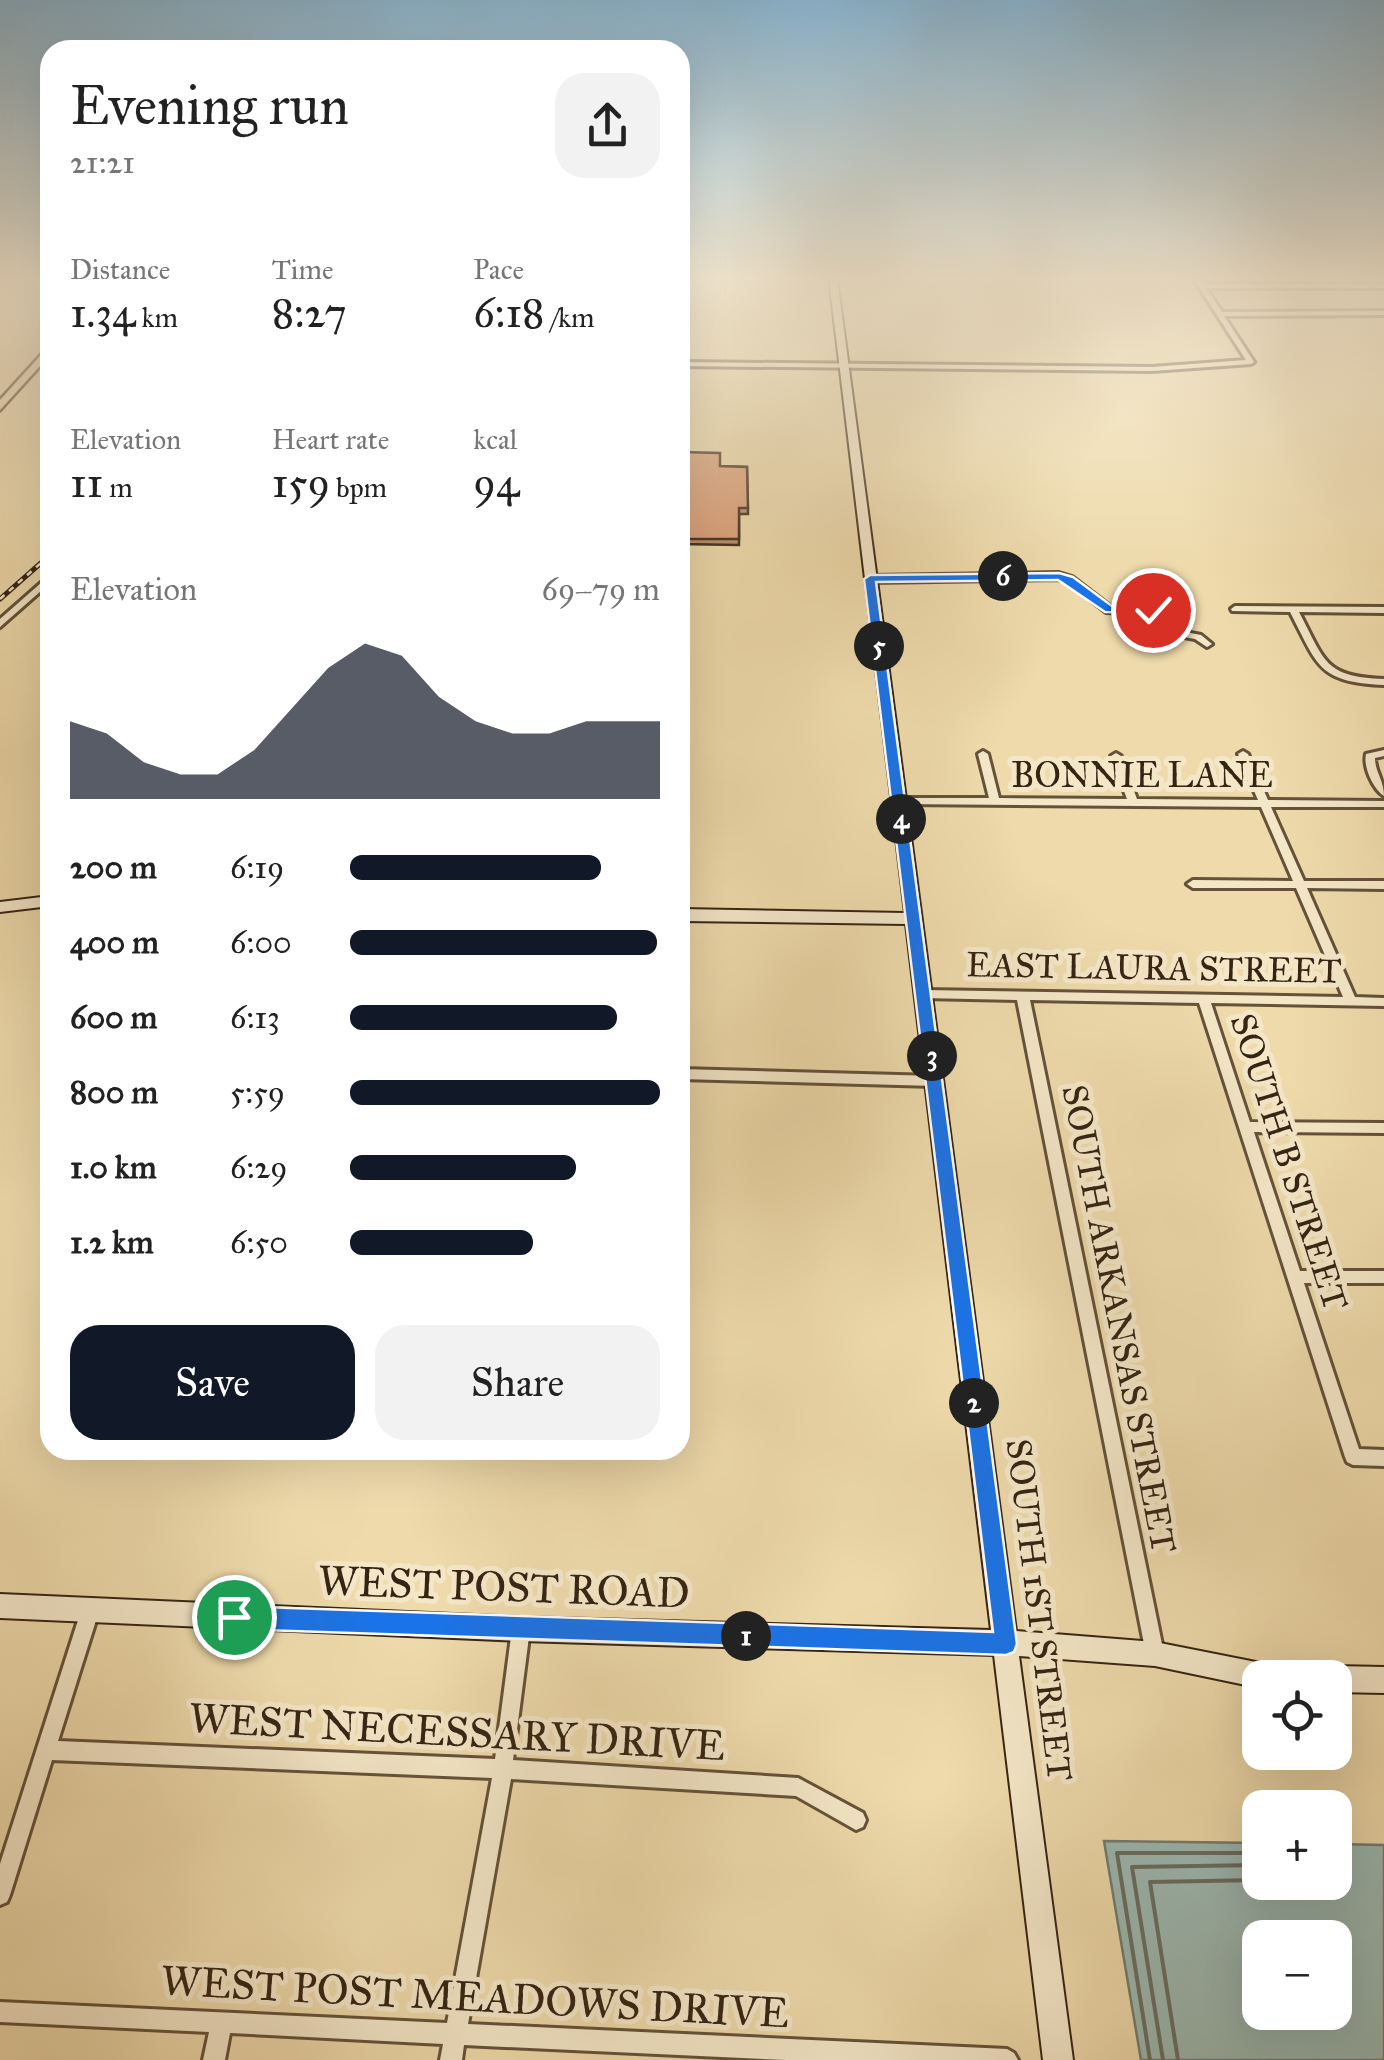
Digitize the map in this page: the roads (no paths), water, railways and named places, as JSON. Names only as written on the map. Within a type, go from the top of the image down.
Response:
[{"type":"main road","points":[[0,407],[28,374]]},
{"type":"main road","name":"SOUTH 1ST STREET","points":[[843,374],[1058,2060]]},
{"type":"main road","points":[[0,906],[40,902]]},
{"type":"main road","points":[[690,915],[914,920]]},
{"type":"main road","name":"WEST POST ROAD","points":[[0,1606],[521,1629],[1006,1644],[1156,1654],[1242,1672]]},
{"type":"main road","points":[[1352,1679],[1384,1680]]},
{"type":"street","points":[[870,579],[1059,576],[1069,579],[1109,610],[1160,612],[1166,631],[1198,637],[1208,644]]},
{"type":"street","points":[[0,624],[40,587]]},
{"type":"street","points":[[1236,609],[1384,610]]},
{"type":"street","points":[[1293,610],[1328,672],[1337,678],[1384,682]]},
{"type":"street","points":[[1384,752],[1370,756],[1370,765],[1384,793]]},
{"type":"street","points":[[983,754],[995,802]]},
{"type":"street","points":[[1243,754],[1350,1002]]},
{"type":"street","points":[[1116,756],[1134,802]]},
{"type":"street","name":"BONNIE LANE","points":[[899,802],[1384,804]]},
{"type":"street","points":[[1193,884],[1384,885]]},
{"type":"street","name":"EAST LAURA STREET","points":[[923,994],[1384,1002]]},
{"type":"street","name":"SOUTH ARKANSAS STREET","points":[[1023,997],[1156,1654]]},
{"type":"street","name":"SOUTH B STREET","points":[[1204,1000],[1353,1457],[1384,1458]]},
{"type":"street","points":[[690,1074],[935,1080]]},
{"type":"street","points":[[1246,1127],[1384,1128]]},
{"type":"street","points":[[1294,1277],[1384,1277]]},
{"type":"street","points":[[0,1895],[90,1611]]},
{"type":"street","points":[[451,2060],[503,1769],[521,1629]]},
{"type":"street","name":"WEST NECESSARY DRIVE","points":[[46,1750],[503,1769],[798,1787],[856,1820]]},
{"type":"street","name":"WEST POST MEADOWS DRIVE","points":[[0,2012],[456,2034],[686,2052],[1007,2060]]},
{"type":"street","points":[[214,2060],[221,2023]]},
{"type":"water","points":[[1104,1841],[1242,1843],[1242,1900],[1352,1900],[1352,1844],[1384,1845],[1384,2060],[1141,2060]]},
{"type":"railway","points":[[0,599],[40,564]]}]
